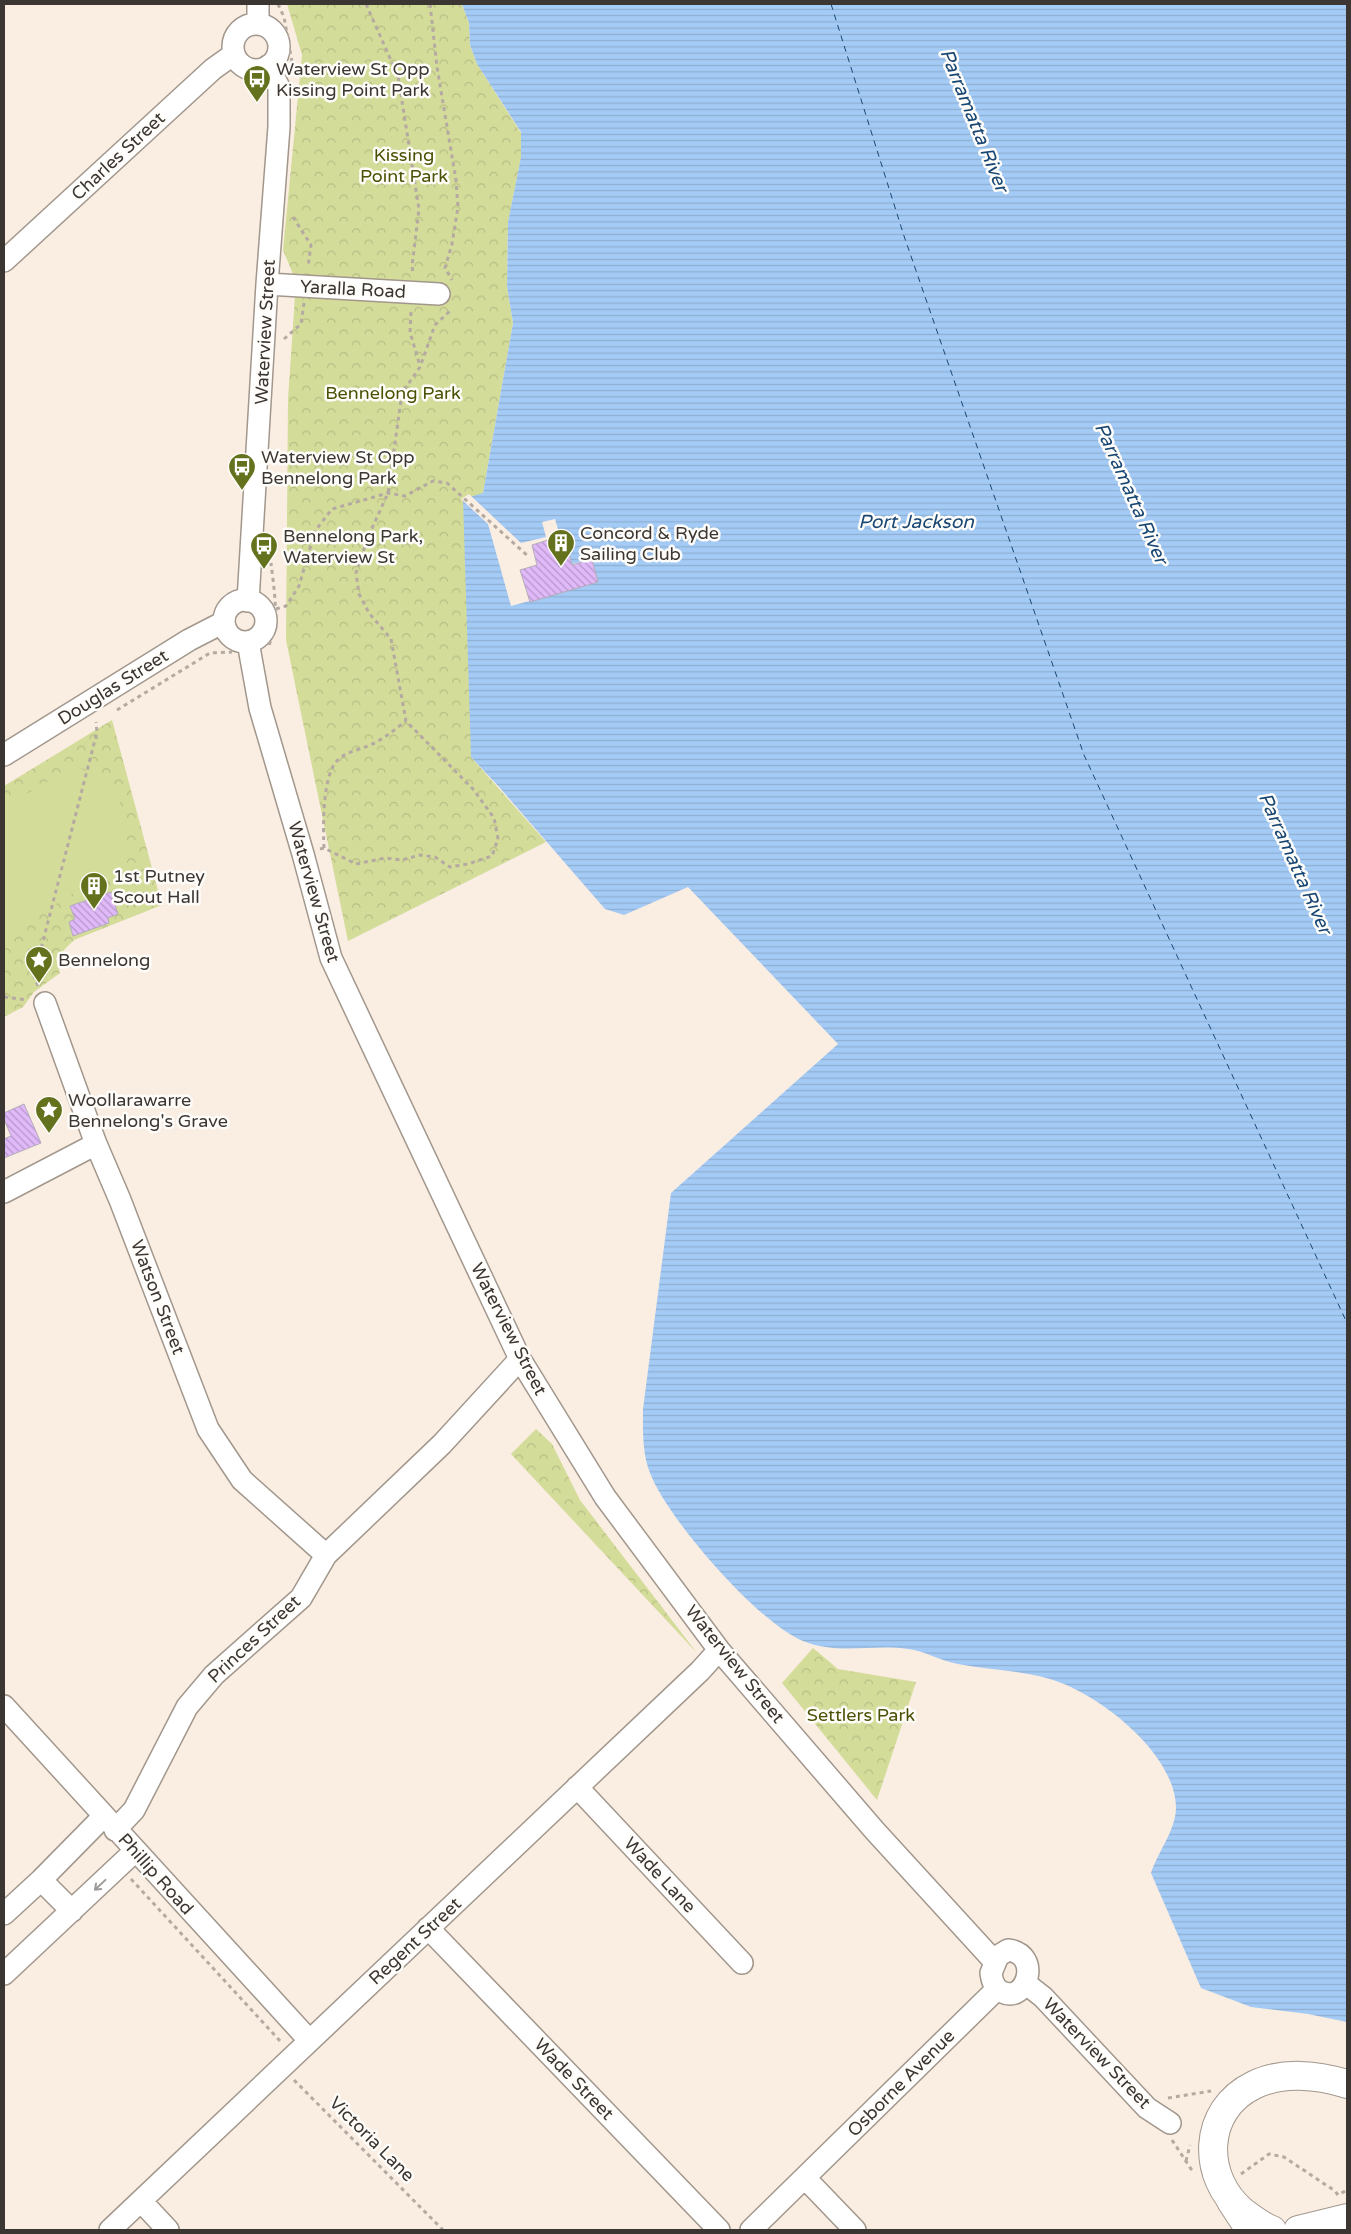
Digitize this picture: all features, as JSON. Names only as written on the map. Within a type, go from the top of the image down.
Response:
[{"type":"main road","points":[[1250,2230],[1225,2192],[1215,2167],[1213,2152],[1216,2127],[1229,2104],[1253,2085],[1284,2076],[1321,2078],[1347,2084]]},
{"type":"main road","points":[[1225,2192],[1259,2224],[1272,2230]]},
{"type":"main road","points":[[1298,2230],[1347,2218]]},
{"type":"street","points":[[258,14],[278,42],[277,55],[268,66],[262,69],[248,68],[237,60],[234,54],[233,46],[238,32],[251,24],[258,14]]},
{"type":"street","name":"Charles Street","points":[[4,261],[213,69],[234,54]]},
{"type":"street","name":"Waterview Street","points":[[248,601],[280,105],[278,87],[268,66]]},
{"type":"street","name":"Yaralla Road","points":[[267,284],[416,292],[449,296]]},
{"type":"street","points":[[248,601],[254,603],[263,612],[265,625],[259,636],[258,648],[234,639],[229,635],[224,622],[224,616],[236,602],[248,601]]},
{"type":"street","name":"Douglas Street","points":[[4,755],[189,640],[224,622]]},
{"type":"street","name":"Waterview Street","points":[[258,648],[260,708],[331,958],[520,1359],[606,1497],[719,1650],[875,1831],[994,1961]]},
{"type":"street","name":"Watson Street","points":[[45,1003],[96,1144],[124,1209],[208,1429],[242,1480],[326,1555]]},
{"type":"street","points":[[4,1192],[96,1144]]},
{"type":"street","name":"Princes Street","points":[[4,1914],[109,1823],[134,1810],[187,1707],[214,1675],[285,1614],[300,1598],[326,1555],[442,1444],[520,1359]]},
{"type":"street","name":"Regent Street","points":[[110,2230],[283,2057],[309,2040],[578,1787],[719,1650]]},
{"type":"street","name":"Phillip Road","points":[[4,1706],[309,2040]]},
{"type":"street","name":"Wade Lane","points":[[578,1787],[742,1963]]},
{"type":"street","points":[[4,1974],[135,1851]]},
{"type":"street","points":[[41,1880],[72,1911]]},
{"type":"street","name":"Wade Street","points":[[428,1928],[719,2230]]},
{"type":"street","points":[[1008,1950],[1019,1953],[1027,1963],[1028,1970],[1025,1983],[1017,1992],[1012,1994],[1001,1992],[997,1989],[991,1973],[994,1961],[1008,1950]]},
{"type":"street","name":"Waterview Street","points":[[1025,1983],[1043,1996],[1147,2108],[1170,2123]]},
{"type":"street","name":"Osborne Avenue","points":[[751,2230],[997,1989]]},
{"type":"street","points":[[805,2178],[856,2230]]},
{"type":"street","points":[[141,2201],[168,2230]]},
{"type":"path","points":[[278,4],[284,17],[294,76]]},
{"type":"path","points":[[366,4],[398,76],[419,210],[412,266],[416,292],[410,332],[420,367]]},
{"type":"path","points":[[303,854],[324,848],[356,864],[385,858],[402,860],[420,855],[435,857],[450,867],[468,864],[492,856],[498,839],[494,818],[473,789],[406,722],[391,639],[369,613],[359,594],[356,573],[368,538],[388,493],[402,393],[420,367],[435,325],[449,296],[444,268],[452,244],[458,207],[456,180],[437,67],[430,4]]},
{"type":"path","points":[[281,342],[300,324],[307,286],[311,245],[294,221],[291,209]]},
{"type":"path","points":[[275,609],[286,606],[299,586],[315,531],[332,509],[388,493],[405,496],[432,481],[447,482],[529,557]]},
{"type":"path","points":[[111,713],[210,653],[242,654],[258,648],[274,634],[275,609],[271,562]]},
{"type":"path","points":[[45,1003],[34,976],[97,732],[95,723],[103,718]]},
{"type":"path","points":[[324,848],[323,810],[329,778],[336,760],[350,751],[371,745],[406,722]]},
{"type":"path","points":[[4,996],[45,1003]]},
{"type":"path","name":"Victoria Lane","points":[[129,1877],[283,2057],[443,2230]]},
{"type":"path","points":[[1216,2087],[1209,2092],[1159,2099],[1170,2123],[1172,2142],[1202,2186],[1225,2192],[1240,2174],[1269,2154],[1284,2156],[1338,2195],[1347,2190]]},
{"type":"green space","name":"Bennelong Park","points":[[287,4],[462,4],[469,23],[470,45],[477,64],[521,133],[521,158],[508,222],[507,287],[513,323],[483,493],[471,757],[546,842],[348,941],[286,640],[288,399],[296,281],[283,250],[302,55]]},
{"type":"green space","points":[[112,720],[162,905],[74,940],[56,958],[60,973],[34,992],[23,1007],[4,1017],[4,786]]},
{"type":"green space","points":[[77,765],[119,797],[128,860],[4,936],[4,807]]},
{"type":"green space","points":[[536,1429],[552,1444],[580,1500],[697,1653],[511,1454]]},
{"type":"green space","name":"Settlers Park","points":[[813,1648],[838,1669],[916,1682],[877,1800],[782,1683]]},
{"type":"water","name":"Port Jackson","points":[[462,4],[1347,4],[1347,2022],[1308,2014],[1251,2007],[1201,1988],[1151,1873],[1173,1825],[1176,1809],[1173,1788],[1163,1767],[1148,1746],[1130,1727],[1109,1710],[1066,1685],[1035,1675],[958,1664],[908,1649],[842,1648],[816,1645],[803,1641],[784,1630],[762,1613],[716,1567],[675,1516],[650,1473],[644,1449],[643,1409],[671,1193],[838,1044],[688,887],[624,915],[605,909],[471,757],[463,499],[483,493],[513,323],[507,287],[508,222],[521,157],[521,132],[477,64],[470,45],[469,23]]},
{"type":"pier","points":[[469,494],[521,543],[546,537],[542,522],[555,519],[560,536],[564,535],[572,564],[592,559],[598,582],[511,606],[488,524],[461,499]]},
{"type":"building","name":"Concord & Ryde Sailing Club","points":[[564,535],[572,565],[592,559],[598,582],[530,602],[520,570],[537,565],[532,545]]},
{"type":"building","name":"1st Putney Scout Hall","points":[[111,892],[118,914],[108,918],[109,923],[73,936],[69,922],[75,919],[70,906]]},
{"type":"building","points":[[24,1104],[41,1143],[4,1158],[4,1139],[11,1136],[4,1119],[4,1113]]},
{"type":"ferry route","points":[[831,4],[904,236],[1084,755],[1347,1323]]},
{"type":"place","name":"Waterview St Opp Kissing Point Park","points":[[257,103]]},
{"type":"place","name":"Waterview St Opp Bennelong Park","points":[[242,491]]},
{"type":"place","name":"Concord & Ryde Sailing Club","points":[[561,567]]},
{"type":"place","name":"Bennelong Park, Waterview St","points":[[264,570]]},
{"type":"place","name":"1st Putney Scout Hall","points":[[94,910]]},
{"type":"place","name":"Bennelong","points":[[39,984]]},
{"type":"place","name":"Woollarawarre Bennelong's Grave","points":[[49,1134]]},
{"type":"water label","name":"Parramatta River","points":[[975,120]]},
{"type":"water label","name":"Parramatta River","points":[[1132,493]]},
{"type":"water label","name":"Parramatta River","points":[[1296,863]]},
{"type":"park label","name":"Kissing Point Park","points":[[404,165]]}]
